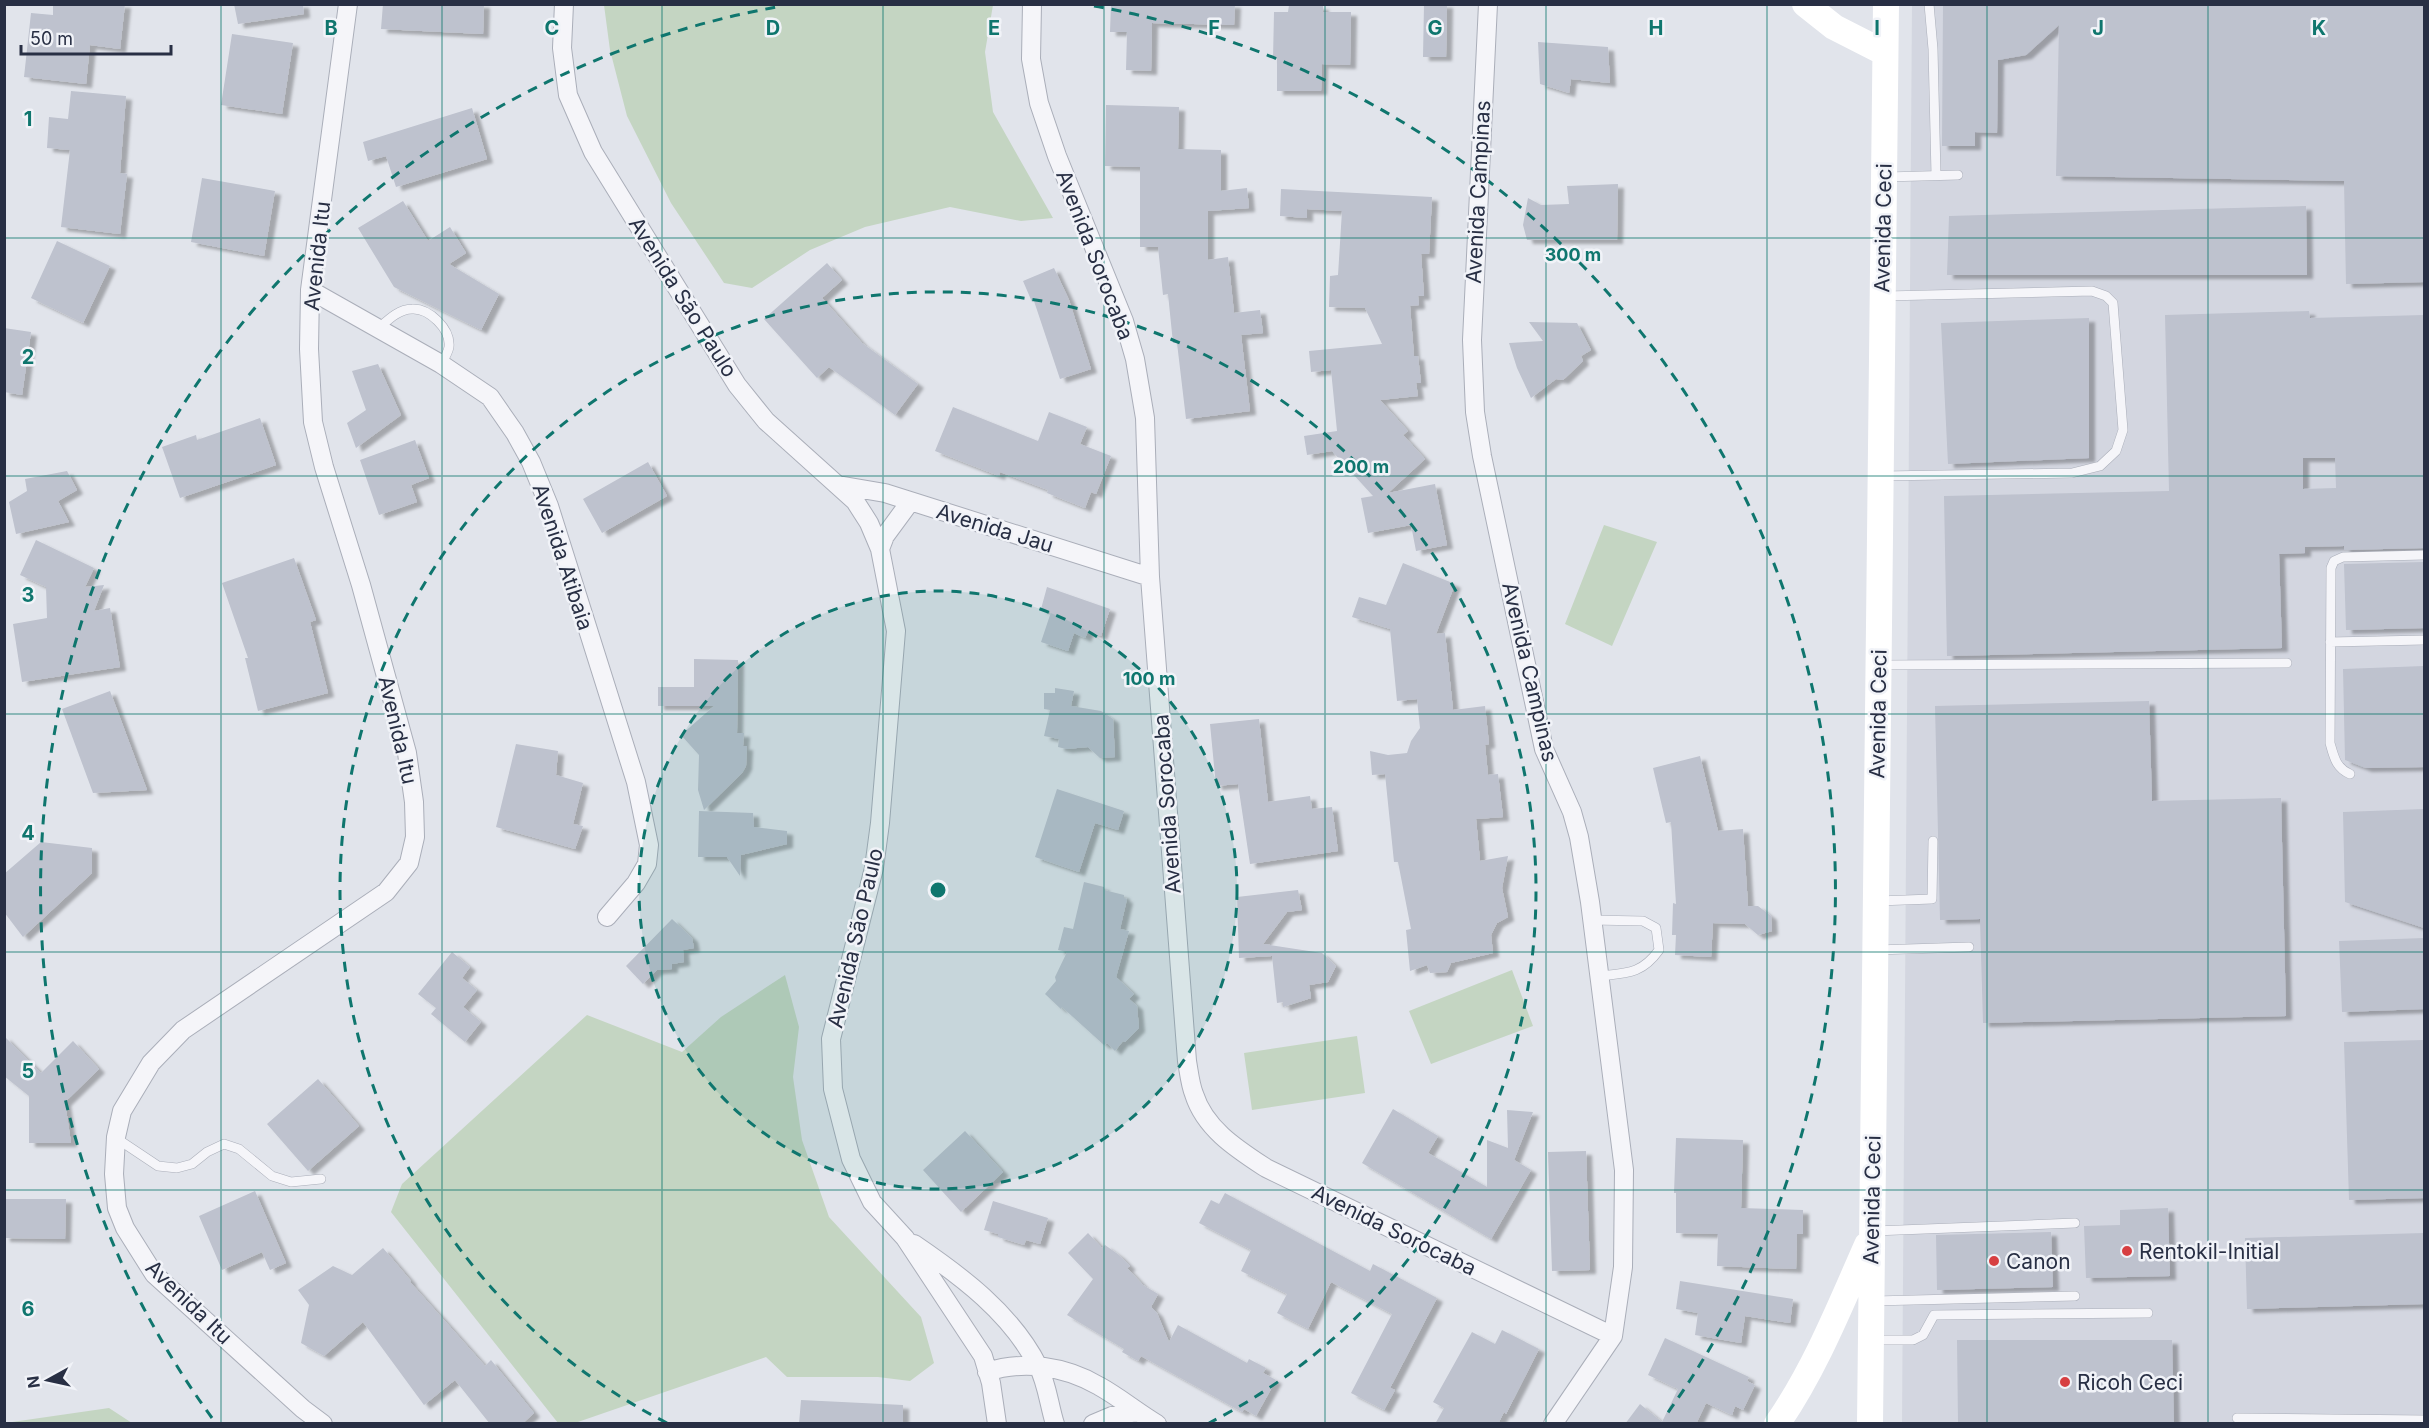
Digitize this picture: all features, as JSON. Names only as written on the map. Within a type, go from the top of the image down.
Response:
[{"type":"main road","points":[[1805,4],[1834,27],[1885,53]]},
{"type":"main road","name":"Avenida Ceci","points":[[1870,1424],[1886,4]]},
{"type":"main road","points":[[1777,1424],[1797,1395],[1825,1340],[1872,1233]]},
{"type":"street","name":"Avenida Itu","points":[[323,1424],[303,1409],[153,1274],[125,1228],[117,1208],[114,1174],[116,1137],[123,1111],[151,1063],[183,1030],[386,892],[409,863],[415,837],[414,802],[407,753],[313,422],[309,349],[310,290],[348,4]]},
{"type":"street","name":"Avenida São Paulo","points":[[564,4],[562,48],[568,95],[593,152],[737,385],[766,421],[838,485],[860,508],[880,549],[896,631],[881,811],[874,868],[831,1039],[833,1089],[851,1159],[872,1202],[905,1238],[983,1356],[997,1424]]},
{"type":"street","name":"Avenida Sorocaba","points":[[1032,4],[1031,59],[1039,103],[1057,156],[1124,321],[1135,359],[1145,418],[1150,577],[1187,1061],[1194,1095],[1211,1125],[1237,1149],[1266,1168],[1613,1336]]},
{"type":"street","name":"Avenida Campinas","points":[[1488,4],[1472,340],[1475,412],[1484,467],[1544,749],[1572,812],[1579,837],[1624,1170],[1623,1267],[1613,1336],[1553,1424]]},
{"type":"street","name":"Avenida Atibaia","points":[[310,290],[441,364],[490,397],[515,433],[531,462],[549,506],[636,782],[649,845],[647,864],[636,883],[607,917]]},
{"type":"street","name":"Avenida Jau","points":[[838,485],[885,493],[1150,577]]},
{"type":"street","points":[[880,549],[885,536],[910,502]]},
{"type":"street","name":"Avenida São Paulo","points":[[905,1238],[950,1268],[1006,1318],[1039,1367],[1055,1424]]},
{"type":"street","points":[[987,1372],[1019,1365],[1060,1370],[1099,1386],[1157,1424]]},
{"type":"street","points":[[1093,1424],[1112,1416],[1137,1412]]},
{"type":"lane","points":[[1929,4],[1933,49],[1935,175]]},
{"type":"lane","points":[[1884,177],[1958,174]]},
{"type":"lane","points":[[1880,476],[2072,473],[2100,466],[2115,451],[2123,430],[2113,303],[2106,296],[2092,291],[1882,296]]},
{"type":"lane","points":[[379,328],[401,312],[413,309],[433,317],[443,327],[449,339],[449,349],[441,364]]},
{"type":"lane","points":[[2350,774],[2336,762],[2330,744],[2331,568],[2334,561],[2343,557],[2424,555]]},
{"type":"lane","points":[[2330,642],[2424,640]]},
{"type":"lane","points":[[1878,665],[2287,663]]},
{"type":"lane","points":[[1876,901],[1932,899],[1933,841]]},
{"type":"lane","points":[[1592,920],[1643,921],[1656,928],[1659,950],[1649,963],[1635,972],[1599,976]]},
{"type":"lane","points":[[1875,950],[1969,947]]},
{"type":"lane","points":[[116,1137],[158,1166],[177,1168],[192,1164],[207,1152],[224,1144],[239,1149],[272,1176],[291,1182],[321,1179]]},
{"type":"lane","points":[[1872,1233],[2075,1223]]},
{"type":"lane","points":[[1871,1301],[2075,1296]]},
{"type":"lane","points":[[1871,1340],[1913,1340],[1923,1335],[1934,1315],[2148,1313]]},
{"type":"lane","points":[[2237,1418],[2424,1420]]},
{"type":"shaded area","points":[[1912,5],[2424,5],[2424,1423],[1902,1423]]},
{"type":"green space","points":[[604,5],[993,5],[985,52],[993,112],[1053,218],[1021,221],[950,207],[865,227],[810,250],[752,288],[724,283],[671,203],[627,116],[610,50]]},
{"type":"green space","points":[[1604,525],[1657,542],[1612,646],[1565,624]]},
{"type":"green space","points":[[1512,970],[1533,1026],[1431,1064],[1409,1011]]},
{"type":"green space","points":[[785,975],[799,1027],[793,1077],[802,1140],[829,1217],[921,1317],[934,1363],[910,1381],[878,1377],[787,1377],[766,1357],[575,1423],[558,1423],[391,1212],[402,1184],[587,1015],[682,1052],[721,1017]]},
{"type":"green space","points":[[1357,1036],[1365,1093],[1252,1110],[1244,1053]]},
{"type":"green space","points":[[109,1408],[132,1423],[10,1423],[12,1422]]},
{"type":"building","points":[[53,4],[125,4],[120,49],[90,45],[86,84],[24,77],[31,13],[53,15]]},
{"type":"building","points":[[234,4],[303,4],[304,14],[238,24]]},
{"type":"building","points":[[383,4],[484,4],[483,34],[381,29]]},
{"type":"building","points":[[1111,4],[1235,4],[1234,25],[1152,23],[1151,71],[1126,70],[1127,32],[1110,32]]},
{"type":"building","points":[[1424,4],[1447,4],[1446,57],[1423,57]]},
{"type":"building","points":[[1943,4],[2424,4],[2424,282],[2346,284],[2344,181],[2056,176],[2059,25],[2026,55],[1998,60],[1997,133],[1975,132],[1975,146],[1942,146]]},
{"type":"building","points":[[1289,5],[1323,6],[1323,12],[1351,12],[1350,65],[1322,64],[1321,91],[1277,91],[1277,59],[1273,59],[1274,12],[1288,12]]},
{"type":"building","points":[[232,34],[293,43],[282,114],[221,105]]},
{"type":"building","points":[[1538,42],[1608,47],[1610,83],[1571,79],[1569,93],[1540,84]]},
{"type":"building","points":[[71,91],[126,96],[120,173],[127,174],[120,234],[61,227],[70,150],[47,148],[49,117],[68,119]]},
{"type":"building","points":[[1106,105],[1179,107],[1178,149],[1221,150],[1221,191],[1247,188],[1249,208],[1208,211],[1208,260],[1228,257],[1234,313],[1260,310],[1263,333],[1241,335],[1250,411],[1186,419],[1177,343],[1173,343],[1168,294],[1163,295],[1158,247],[1140,247],[1140,167],[1105,166]]},
{"type":"building","points":[[472,108],[487,159],[396,187],[386,156],[368,161],[363,142]]},
{"type":"building","points":[[202,178],[275,191],[264,256],[191,242]]},
{"type":"building","points":[[1618,184],[1617,240],[1527,240],[1523,225],[1528,198],[1541,205],[1569,204],[1567,186]]},
{"type":"building","points":[[1281,189],[1432,197],[1429,254],[1421,254],[1424,296],[1418,296],[1419,305],[1410,306],[1414,356],[1418,356],[1421,383],[1416,383],[1418,396],[1380,400],[1408,431],[1403,435],[1425,459],[1388,493],[1435,484],[1447,545],[1416,551],[1411,525],[1368,533],[1361,498],[1373,496],[1332,451],[1307,455],[1304,436],[1337,431],[1331,370],[1311,372],[1309,351],[1382,344],[1365,308],[1329,307],[1330,276],[1338,275],[1342,211],[1307,209],[1307,218],[1280,216]]},
{"type":"building","points":[[403,201],[428,241],[450,227],[466,253],[449,264],[499,294],[481,330],[394,287],[358,228]]},
{"type":"building","points":[[2306,206],[2307,275],[1947,275],[1949,216]]},
{"type":"building","points":[[57,241],[110,266],[83,323],[31,298]]},
{"type":"building","points":[[827,263],[842,280],[822,298],[862,343],[918,384],[895,415],[829,367],[817,378],[764,319]]},
{"type":"building","points":[[1054,268],[1069,300],[1091,369],[1060,379],[1034,301],[1032,302],[1023,281]]},
{"type":"building","points":[[2309,311],[2310,318],[2424,315],[2424,548],[2344,550],[2344,546],[2305,547],[2305,553],[2279,554],[2282,648],[1947,656],[1944,496],[2169,491],[2165,315]],"holes":[[[2303,458],[2335,458],[2336,488],[2303,489]]]},
{"type":"building","points":[[2089,318],[2089,458],[1948,464],[1941,323]]},
{"type":"building","points":[[1529,322],[1577,323],[1591,350],[1581,356],[1583,361],[1563,380],[1556,379],[1531,398],[1517,368],[1509,343],[1543,341]]},
{"type":"building","points":[[4,328],[31,332],[22,395],[4,392]]},
{"type":"building","points":[[378,364],[401,415],[356,448],[347,423],[366,410],[352,371]]},
{"type":"building","points":[[953,407],[1038,441],[1049,412],[1087,427],[1080,444],[1111,456],[1096,494],[1091,492],[1085,508],[1047,493],[1048,490],[1000,472],[999,476],[935,451]]},
{"type":"building","points":[[260,418],[276,465],[180,498],[162,447],[196,435],[197,440]]},
{"type":"building","points":[[415,440],[429,478],[411,485],[417,502],[379,515],[360,460]]},
{"type":"building","points":[[648,462],[667,496],[602,533],[583,499]]},
{"type":"building","points":[[67,471],[77,490],[58,501],[69,522],[16,534],[9,502],[27,491],[25,479]]},
{"type":"building","points":[[36,540],[94,568],[85,587],[104,585],[94,611],[110,608],[120,667],[22,682],[13,624],[47,618],[46,587],[20,575]]},
{"type":"building","points":[[294,558],[316,620],[310,622],[328,693],[258,711],[245,658],[248,658],[222,583]]},
{"type":"building","points":[[2424,562],[2424,628],[2346,630],[2344,564]]},
{"type":"building","points":[[1403,563],[1455,584],[1436,634],[1445,633],[1453,710],[1485,706],[1489,744],[1485,745],[1488,775],[1498,774],[1503,817],[1476,819],[1480,861],[1508,856],[1502,888],[1508,917],[1497,923],[1491,935],[1493,953],[1451,963],[1447,972],[1430,973],[1427,965],[1410,971],[1406,930],[1411,929],[1398,862],[1394,862],[1385,774],[1372,775],[1370,751],[1388,755],[1407,753],[1411,741],[1420,728],[1417,699],[1397,701],[1390,629],[1352,617],[1359,597],[1386,605]]},
{"type":"building","points":[[1047,587],[1110,609],[1101,636],[1088,631],[1085,638],[1074,633],[1068,651],[1041,642],[1051,612],[1041,609]]},
{"type":"building","points":[[694,659],[738,660],[737,733],[744,733],[743,746],[747,746],[746,766],[742,773],[704,810],[698,790],[699,755],[681,735],[714,706],[658,706],[658,687],[694,687]]},
{"type":"building","points":[[2424,666],[2424,767],[2366,768],[2345,760],[2343,669]]},
{"type":"building","points":[[1055,688],[1074,691],[1071,706],[1101,711],[1113,719],[1115,757],[1100,758],[1088,747],[1066,749],[1058,747],[1059,739],[1044,736],[1050,710],[1044,709],[1044,693],[1055,693]]},
{"type":"building","points":[[110,691],[147,790],[93,793],[62,709]]},
{"type":"building","points":[[2149,701],[2152,801],[2281,798],[2286,1016],[1983,1023],[1980,919],[1940,920],[1935,706]]},
{"type":"building","points":[[1259,719],[1268,802],[1310,796],[1312,809],[1332,807],[1338,851],[1250,864],[1238,784],[1216,786],[1210,724]]},
{"type":"building","points":[[516,744],[558,751],[556,775],[583,783],[573,824],[583,826],[575,849],[496,827]]},
{"type":"building","points":[[1700,756],[1718,831],[1743,829],[1748,906],[1758,906],[1771,916],[1772,931],[1758,935],[1745,924],[1713,923],[1711,957],[1675,955],[1676,935],[1672,935],[1673,903],[1676,904],[1671,822],[1666,823],[1653,768]]},
{"type":"building","points":[[1057,789],[1124,811],[1118,830],[1095,823],[1079,872],[1035,857]]},
{"type":"building","points":[[2424,809],[2424,928],[2345,902],[2343,812]]},
{"type":"building","points":[[699,811],[753,813],[754,827],[787,831],[787,844],[741,855],[740,876],[727,857],[698,857]]},
{"type":"building","points":[[41,842],[92,848],[92,873],[23,937],[4,912],[4,874]]},
{"type":"building","points":[[1084,882],[1104,887],[1104,890],[1124,895],[1127,899],[1120,929],[1129,931],[1116,977],[1134,994],[1129,999],[1137,1006],[1139,1028],[1115,1051],[1107,1043],[1104,1045],[1045,994],[1056,981],[1055,977],[1067,952],[1058,950],[1064,927],[1073,929]]},
{"type":"building","points":[[1298,890],[1302,910],[1287,912],[1263,944],[1322,953],[1336,966],[1328,982],[1309,985],[1311,998],[1283,1007],[1283,1002],[1277,1003],[1272,956],[1239,958],[1237,897]]},
{"type":"building","points":[[672,919],[692,938],[694,948],[683,950],[684,962],[672,964],[672,969],[657,970],[643,984],[626,966]]},
{"type":"building","points":[[2424,938],[2424,1009],[2342,1012],[2339,941]]},
{"type":"building","points":[[452,952],[470,967],[462,978],[477,990],[463,1007],[481,1022],[465,1042],[431,1014],[436,1008],[418,994]]},
{"type":"building","points":[[4,1036],[41,1073],[73,1041],[99,1069],[65,1102],[71,1143],[29,1143],[29,1096],[4,1076]]},
{"type":"building","points":[[2424,1040],[2424,1198],[2349,1200],[2344,1042]]},
{"type":"building","points":[[318,1079],[359,1126],[308,1171],[267,1124]]},
{"type":"building","points":[[1393,1109],[1438,1136],[1428,1153],[1487,1187],[1487,1140],[1508,1148],[1507,1110],[1533,1112],[1514,1160],[1531,1170],[1491,1239],[1362,1163]]},
{"type":"building","points":[[965,1131],[1003,1172],[961,1212],[923,1170]]},
{"type":"building","points":[[1676,1138],[1743,1140],[1741,1208],[1803,1210],[1803,1234],[1797,1234],[1796,1269],[1717,1266],[1718,1234],[1676,1233],[1676,1193],[1674,1193]]},
{"type":"building","points":[[1586,1151],[1590,1270],[1552,1271],[1548,1152]]},
{"type":"building","points":[[255,1191],[286,1263],[270,1270],[262,1252],[222,1270],[199,1216]]},
{"type":"building","points":[[1225,1193],[1370,1271],[1373,1264],[1437,1298],[1390,1388],[1395,1390],[1384,1410],[1351,1393],[1392,1314],[1331,1282],[1308,1329],[1277,1313],[1287,1294],[1241,1271],[1251,1250],[1199,1223],[1211,1200],[1219,1204]]},
{"type":"building","points":[[4,1199],[66,1199],[65,1239],[4,1238]]},
{"type":"building","points":[[993,1201],[1048,1218],[1040,1244],[1026,1240],[1024,1245],[984,1230]]},
{"type":"building","name":"Rentokil-Initial","points":[[2168,1208],[2170,1276],[2086,1278],[2084,1226],[2120,1225],[2120,1210]]},
{"type":"building","name":"Canon","points":[[2051,1232],[2053,1287],[1937,1290],[1936,1235]]},
{"type":"building","points":[[1088,1233],[1102,1248],[1105,1245],[1119,1255],[1130,1266],[1127,1268],[1143,1285],[1158,1294],[1151,1307],[1157,1313],[1169,1342],[1178,1325],[1247,1363],[1249,1359],[1266,1368],[1263,1373],[1276,1380],[1256,1416],[1244,1409],[1242,1412],[1141,1356],[1138,1361],[1122,1352],[1124,1349],[1067,1315],[1093,1279],[1068,1253]]},
{"type":"building","points":[[2424,1233],[2424,1304],[2247,1309],[2245,1238]]},
{"type":"building","points":[[383,1248],[410,1282],[485,1366],[491,1360],[534,1413],[522,1424],[490,1424],[455,1380],[424,1405],[363,1322],[324,1356],[301,1343],[309,1305],[298,1290],[333,1266],[352,1275]]},
{"type":"building","points":[[1680,1281],[1793,1299],[1790,1323],[1745,1316],[1741,1343],[1695,1335],[1698,1313],[1676,1309]]},
{"type":"building","points":[[1502,1330],[1539,1349],[1506,1414],[1504,1412],[1498,1424],[1435,1424],[1444,1408],[1433,1402],[1472,1332],[1495,1344]]},
{"type":"building","points":[[1665,1338],[1749,1377],[1747,1381],[1755,1385],[1743,1410],[1735,1406],[1732,1415],[1706,1403],[1696,1424],[1625,1424],[1640,1404],[1662,1422],[1678,1389],[1648,1375]]},
{"type":"building","name":"Ricoh Ceci","points":[[1957,1340],[2172,1340],[2174,1424],[1958,1424]]},
{"type":"building","points":[[801,1400],[903,1405],[903,1424],[799,1424]]},
{"type":"place","name":"Rentokil-Initial","points":[[2127,1251]]},
{"type":"place","name":"Canon","points":[[1994,1261]]},
{"type":"place","name":"Ricoh Ceci","points":[[2065,1382]]}]
